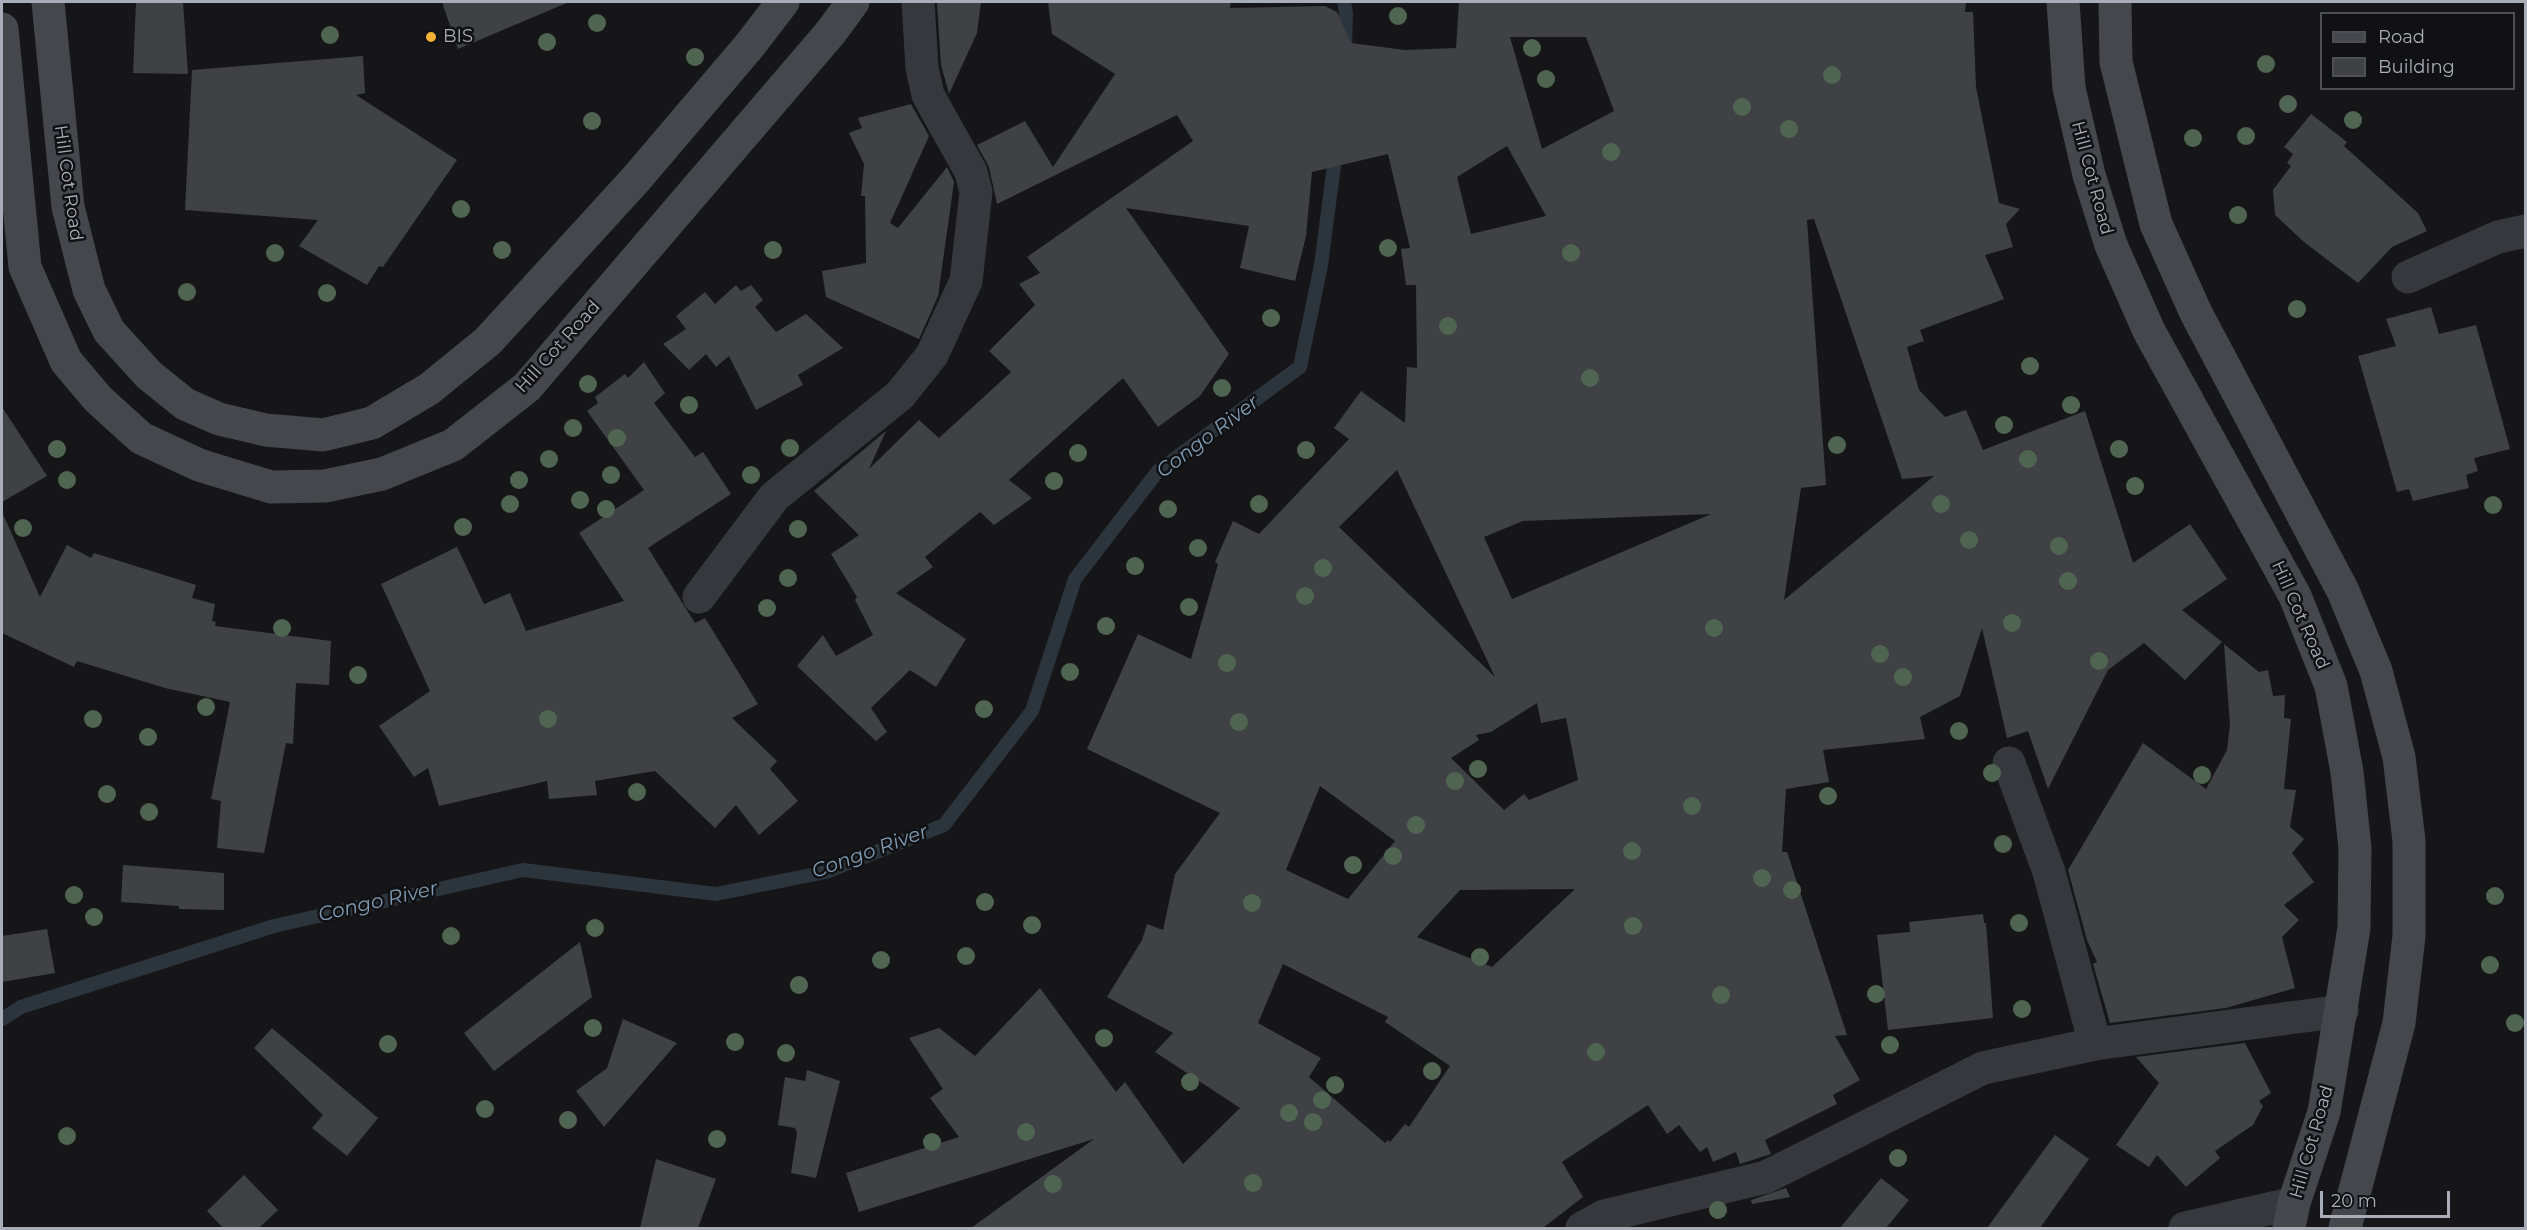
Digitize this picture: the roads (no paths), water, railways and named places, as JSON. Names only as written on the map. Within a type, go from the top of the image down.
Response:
[{"type":"main road","name":"Hill Cot Road","points":[[48,2],[68,207],[89,290],[109,331],[149,375],[185,404],[219,419],[266,430],[323,435],[372,423],[429,389],[488,341],[636,179],[750,45],[783,2]]},
{"type":"main road","name":"Hill Cot Road","points":[[2,29],[25,267],[42,312],[66,361],[98,399],[141,438],[199,465],[271,488],[325,486],[382,474],[453,445],[527,387],[831,32],[853,2]]},
{"type":"main road","name":"Hill Cot Road","points":[[2063,2],[2069,88],[2089,175],[2110,245],[2149,330],[2295,596],[2331,686],[2347,772],[2355,848],[2354,928],[2324,1112],[2292,1216]]},
{"type":"main road","points":[[2115,2],[2116,62],[2156,224],[2196,313],[2343,591],[2376,671],[2399,757],[2409,841],[2409,936],[2400,1012],[2345,1228]]},
{"type":"street","points":[[699,597],[774,497],[900,395],[932,355],[966,281],[976,192],[971,172],[928,95],[922,68],[918,2]]},
{"type":"street","points":[[2408,277],[2498,237],[2526,231]]},
{"type":"street","points":[[2009,763],[2049,872],[2095,1044]]},
{"type":"street","points":[[1582,1228],[1604,1216],[1766,1177],[1983,1068],[2095,1044],[2342,1011]]},
{"type":"street","points":[[2185,1228],[2292,1216]]},
{"type":"waterway","name":"Congo River","points":[[1344,2],[1345,50]]},
{"type":"waterway","name":"Congo River","points":[[2,1019],[21,1007],[274,926],[523,870],[716,894],[826,872],[944,825],[1032,711],[1075,579],[1158,471],[1300,367],[1321,265],[1336,150]]},
{"type":"place","name":"BIS","points":[[431,37]]}]
